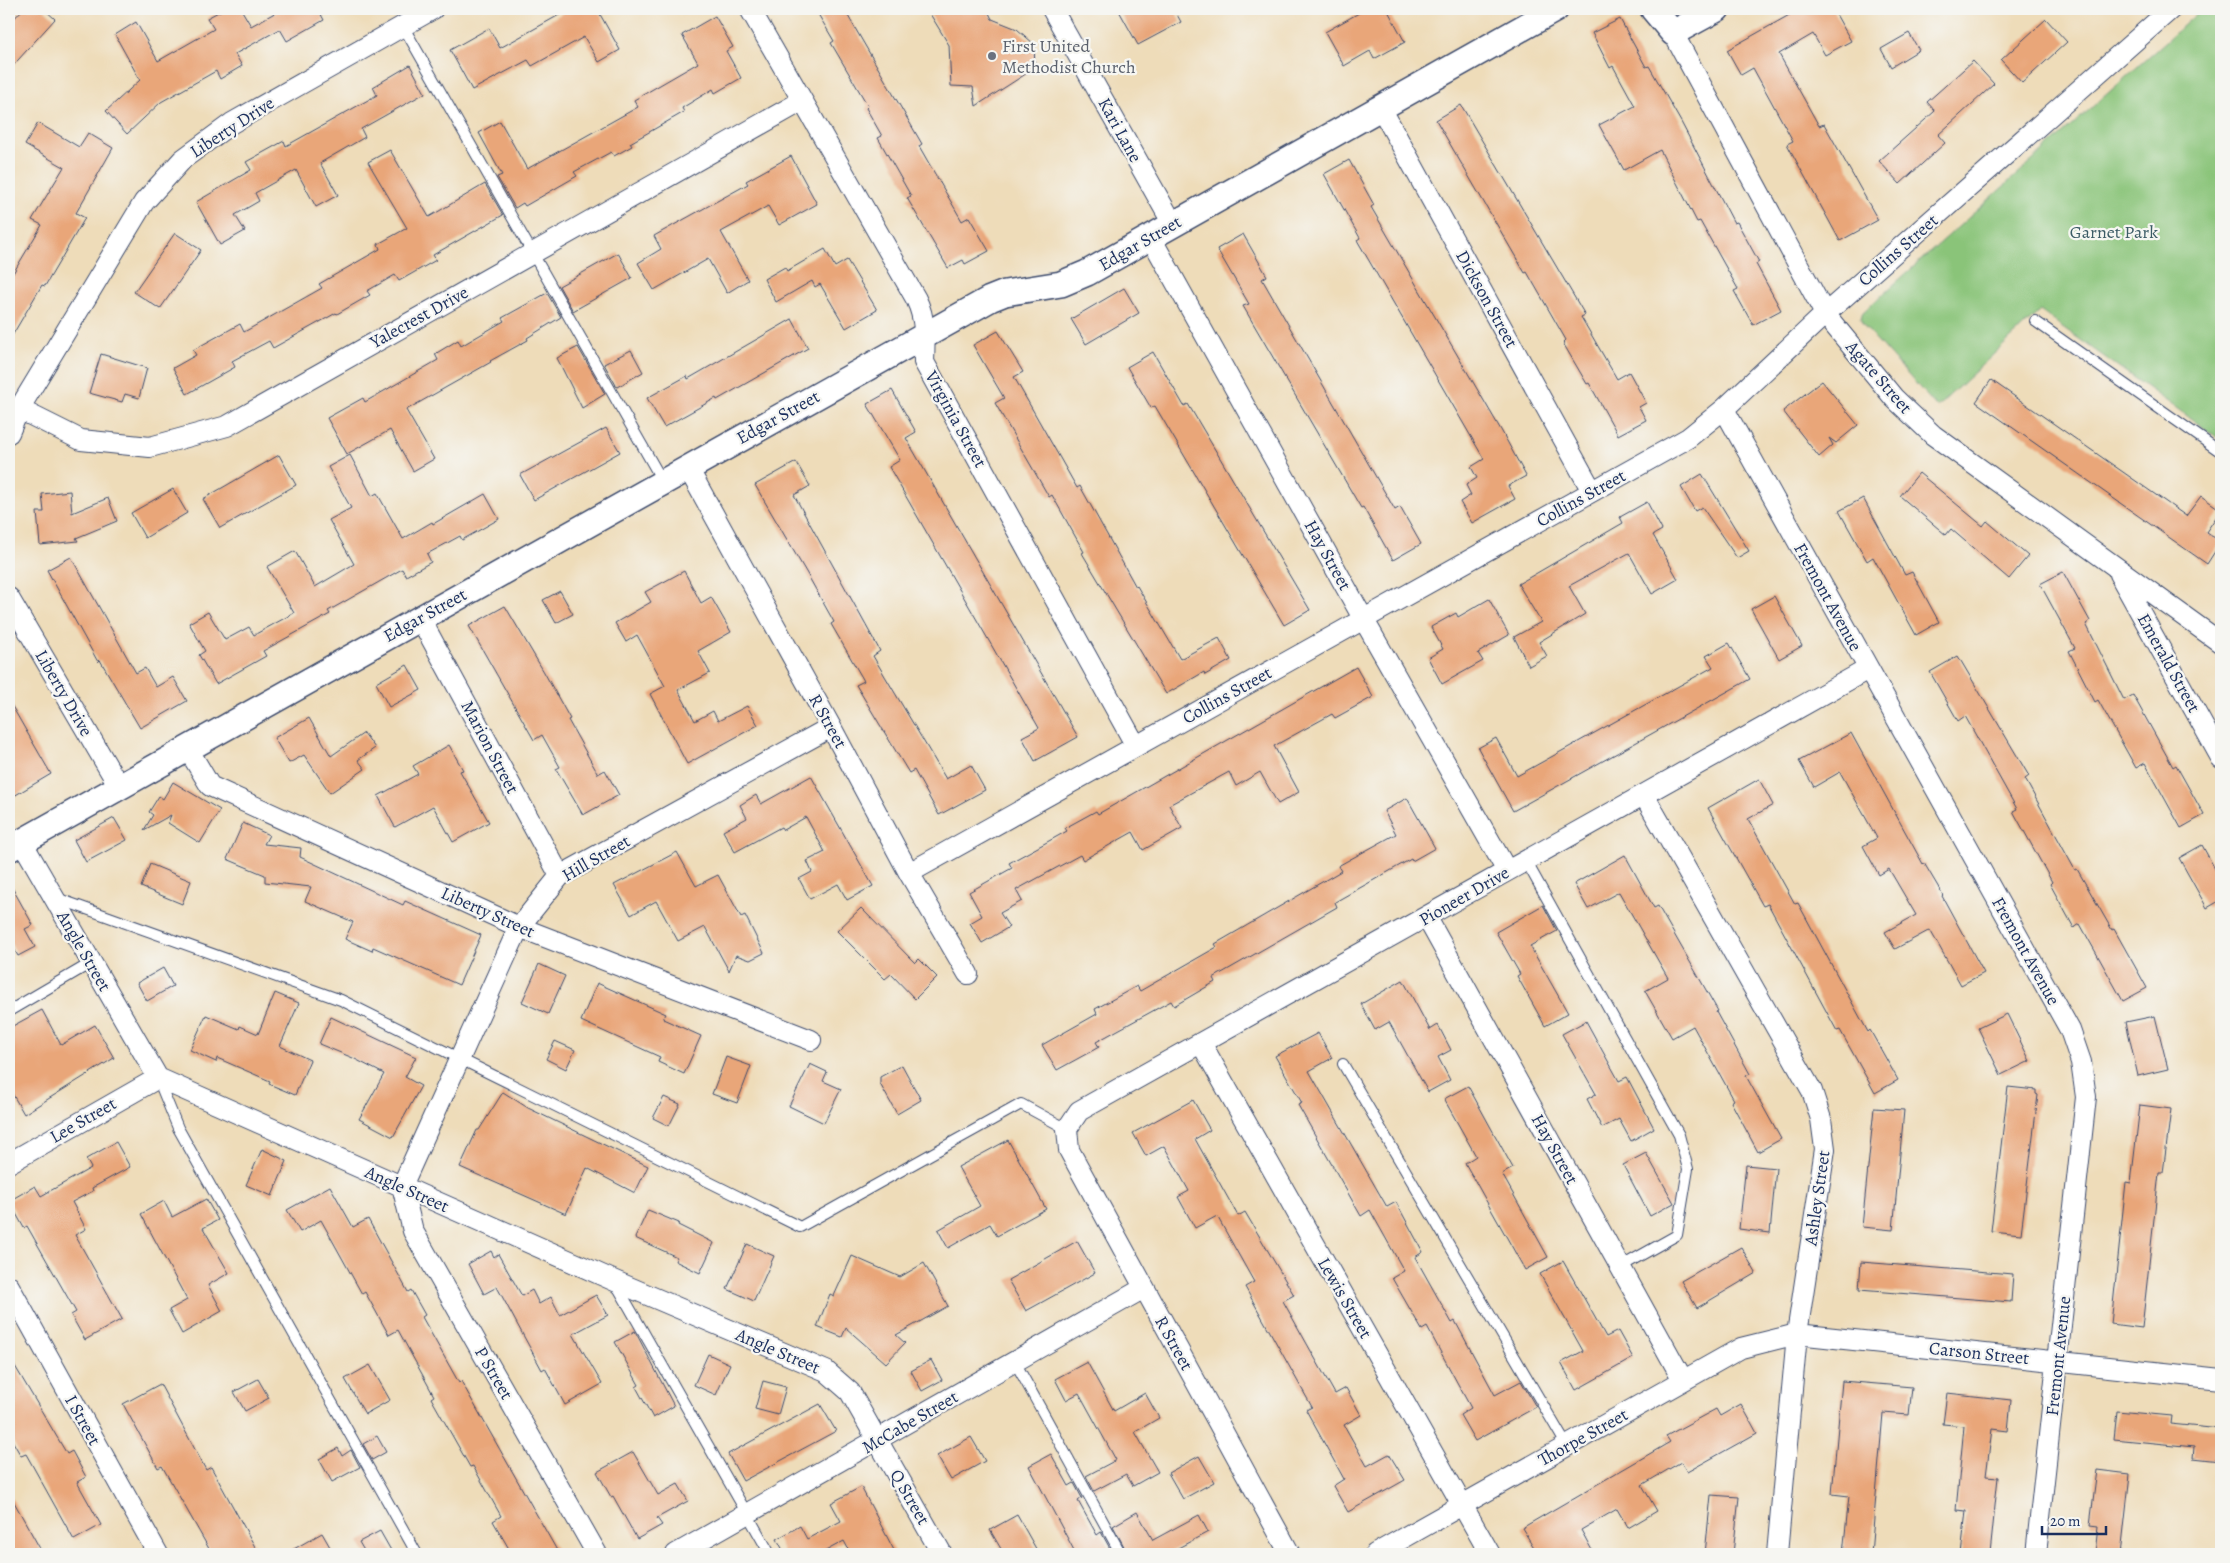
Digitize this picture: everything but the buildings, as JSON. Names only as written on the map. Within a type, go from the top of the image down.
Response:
[{"type":"street","name":"Liberty Drive","points":[[9,433],[19,409],[144,202],[183,159],[232,123],[433,9]]},
{"type":"street","name":"Virginia Street","points":[[750,9],[920,306],[925,335],[924,362],[1136,746]]},
{"type":"street","name":"Kari Lane","points":[[1052,9],[1173,224]]},
{"type":"street","name":"Edgar Street","points":[[16,845],[990,299],[1005,293],[1061,284],[1087,273],[1556,9]]},
{"type":"street","name":"Agate Street","points":[[1653,9],[1673,33],[1825,314],[1894,398],[1933,434],[2221,643]]},
{"type":"street","points":[[1673,33],[1717,9]]},
{"type":"street","name":"Collins Street","points":[[909,873],[1688,438],[1724,410],[1825,314],[2171,9]]},
{"type":"street","name":"Yalecrest Drive","points":[[19,409],[80,440],[150,447],[227,426],[802,102]]},
{"type":"street","name":"Dickson Street","points":[[1381,108],[1592,491]]},
{"type":"street","name":"Hay Street","points":[[1151,238],[1364,620],[1507,871]]},
{"type":"street","name":"Fremont Avenue","points":[[1724,410],[2070,1030],[2081,1062],[2086,1098],[2036,1554]]},
{"type":"street","name":"R Street","points":[[688,468],[909,873],[968,974]]},
{"type":"street","name":"Emerald Street","points":[[2116,568],[2221,758]]},
{"type":"street","name":"Liberty Drive","points":[[9,598],[120,788]]},
{"type":"street","name":"Marion Street","points":[[420,618],[560,876]]},
{"type":"street","name":"Pioneer Drive","points":[[1066,1129],[1079,1111],[1868,670]]},
{"type":"street","name":"Hill Street","points":[[402,1186],[519,927],[560,876],[831,727]]},
{"type":"street","name":"Liberty Street","points":[[188,749],[210,786],[519,927],[811,1040]]},
{"type":"street","name":"Ashley Street","points":[[1644,795],[1812,1091],[1821,1119],[1825,1149],[1797,1334],[1777,1554]]},
{"type":"street","name":"Angle Street","points":[[16,845],[53,897],[158,1078],[615,1281],[826,1371],[850,1392],[878,1441]]},
{"type":"street","name":"Hay Street","points":[[1427,918],[1683,1380]]},
{"type":"street","name":"Lewis Street","points":[[1200,1043],[1490,1554]]},
{"type":"street","name":"Lee Street","points":[[9,1163],[158,1078]]},
{"type":"street","name":"R Street","points":[[1066,1129],[1069,1150],[1290,1554]]},
{"type":"street","name":"P Street","points":[[402,1186],[413,1231],[596,1554]]},
{"type":"street","name":"I Street","points":[[9,1286],[158,1554]]},
{"type":"street","name":"McCabe Street","points":[[676,1554],[878,1441],[1144,1288]]},
{"type":"street","name":"Carson Street","points":[[1797,1334],[2221,1379]]},
{"type":"street","name":"Thorpe Street","points":[[1375,1554],[1741,1348],[1797,1334]]},
{"type":"street","name":"Q Street","points":[[878,1441],[942,1554]]},
{"type":"lane","points":[[403,26],[663,482]]},
{"type":"lane","points":[[2035,321],[2221,452]]},
{"type":"lane","points":[[1526,861],[1679,1135],[1688,1169],[1677,1235],[1620,1266]]},
{"type":"lane","points":[[53,897],[341,1000],[800,1227],[1020,1104],[1066,1129]]},
{"type":"lane","points":[[9,1011],[91,964]]},
{"type":"lane","points":[[1343,1064],[1567,1446]]},
{"type":"lane","points":[[158,1078],[178,1128],[417,1554]]},
{"type":"lane","points":[[615,1281],[770,1554]]},
{"type":"lane","points":[[1014,1362],[1121,1554]]},
{"type":"green space","name":"Garnet Park","points":[[2202,9],[2221,9],[2221,440],[2040,311],[1937,407],[1864,326],[1860,319],[1863,312]]},
{"type":"place","name":"First United Methodist Church","points":[[992,56]]}]
